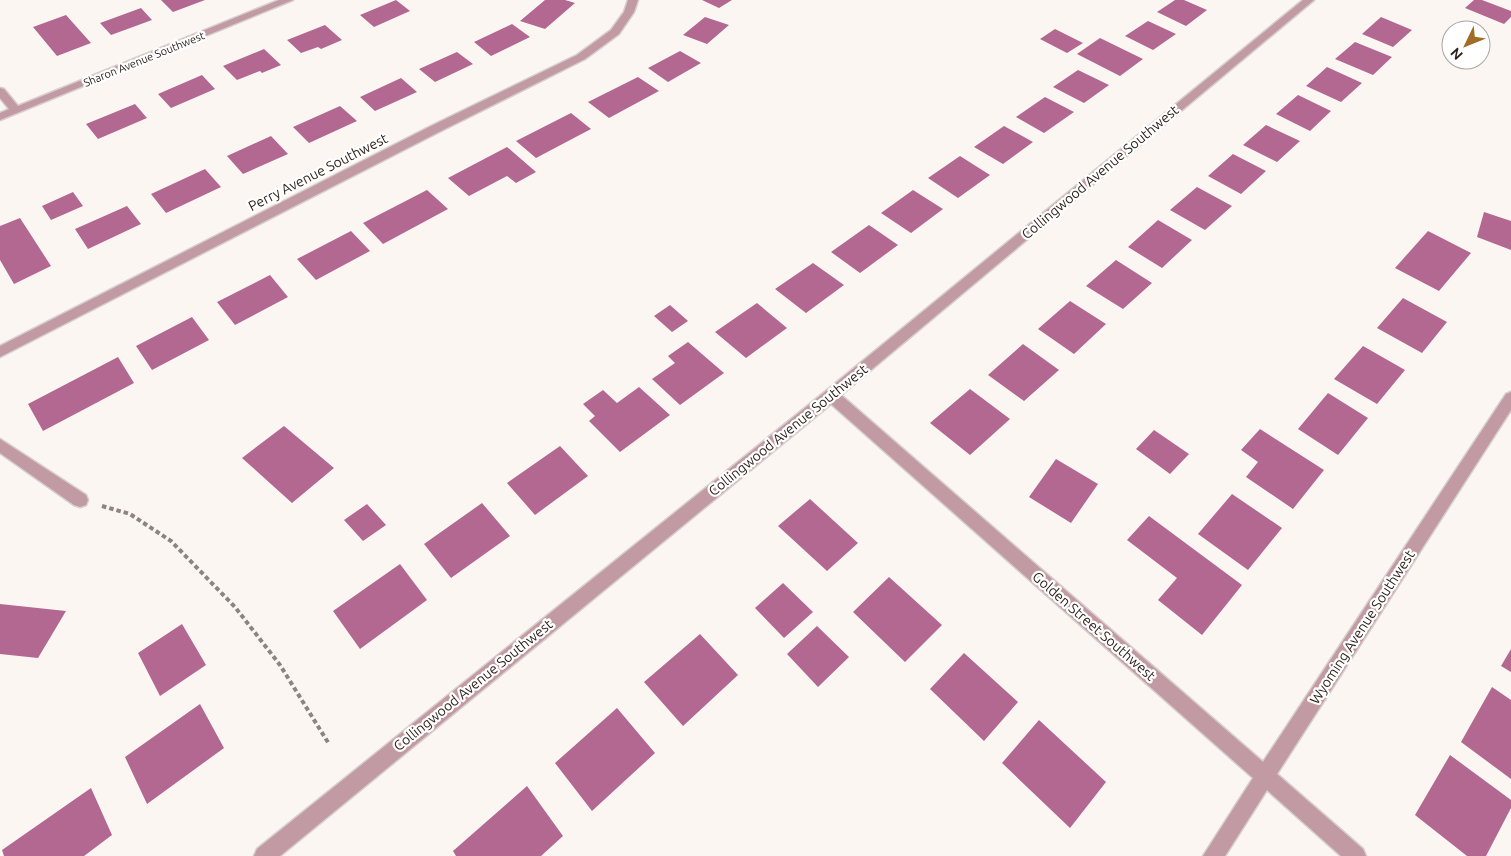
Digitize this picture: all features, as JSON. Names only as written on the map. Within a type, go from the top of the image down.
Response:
[{"type":"street","name":"Sharon Avenue Southwest","points":[[0,117],[288,0]]},
{"type":"street","name":"Perry Avenue Southwest","points":[[0,352],[434,129],[581,57],[615,32],[629,12],[633,0]]},
{"type":"street","name":"Collingwood Avenue Southwest","points":[[264,856],[831,396],[1309,0]]},
{"type":"street","points":[[0,91],[16,111]]},
{"type":"street","name":"Golden Street Southwest","points":[[831,396],[1356,856]]},
{"type":"street","name":"Wyoming Avenue Southwest","points":[[1213,856],[1511,398]]},
{"type":"street","points":[[0,445],[80,500]]},
{"type":"path","points":[[80,500],[130,514],[171,541],[264,643],[280,665],[329,744]]},
{"type":"building","points":[[161,0],[205,0],[173,12]]},
{"type":"building","points":[[396,0],[410,11],[374,27],[360,15]]},
{"type":"building","points":[[545,0],[565,0],[575,3],[545,29],[520,21]]},
{"type":"building","points":[[702,0],[732,0],[719,8]]},
{"type":"building","points":[[1175,0],[1184,0],[1207,10],[1186,26],[1157,12]]},
{"type":"building","points":[[1474,0],[1482,0],[1511,11],[1511,17],[1504,24],[1465,8]]},
{"type":"building","points":[[141,8],[152,20],[111,35],[100,23]]},
{"type":"building","points":[[66,15],[91,43],[57,56],[33,27]]},
{"type":"building","points":[[705,17],[729,25],[707,44],[683,35]]},
{"type":"building","points":[[1381,17],[1412,30],[1393,47],[1362,34]]},
{"type":"building","points":[[1148,21],[1176,34],[1153,50],[1125,36]]},
{"type":"building","points":[[512,24],[530,37],[491,56],[474,42]]},
{"type":"building","points":[[325,25],[342,40],[321,49],[318,47],[301,53],[287,40]]},
{"type":"building","points":[[1055,29],[1083,43],[1067,53],[1040,39]]},
{"type":"building","points":[[1100,38],[1143,59],[1120,76],[1077,54]]},
{"type":"building","points":[[1355,42],[1392,57],[1373,75],[1335,59]]},
{"type":"building","points":[[264,49],[281,65],[237,80],[223,66]]},
{"type":"building","points":[[680,51],[701,63],[668,82],[648,68]]},
{"type":"building","points":[[457,52],[473,64],[435,82],[419,69]]},
{"type":"building","points":[[1327,67],[1362,83],[1341,102],[1306,86]]},
{"type":"building","points":[[1078,70],[1109,85],[1084,103],[1053,87]]},
{"type":"building","points":[[202,75],[215,89],[171,108],[158,94]]},
{"type":"building","points":[[638,77],[659,91],[609,118],[588,102]]},
{"type":"building","points":[[401,78],[417,92],[375,111],[360,97]]},
{"type":"building","points":[[1298,95],[1331,111],[1310,131],[1276,114]]},
{"type":"building","points":[[1045,97],[1074,112],[1044,133],[1016,117]]},
{"type":"building","points":[[135,104],[147,118],[98,139],[86,124]]},
{"type":"building","points":[[340,106],[357,121],[309,143],[293,127]]},
{"type":"building","points":[[571,113],[591,129],[536,158],[516,141]]},
{"type":"building","points":[[1266,125],[1300,141],[1277,162],[1243,145]]},
{"type":"building","points":[[1004,126],[1033,142],[1003,164],[974,147]]},
{"type":"building","points":[[271,136],[288,154],[243,174],[227,156]]},
{"type":"building","points":[[507,147],[536,172],[516,183],[507,176],[469,196],[448,178]]},
{"type":"building","points":[[1233,154],[1266,171],[1241,194],[1208,176]]},
{"type":"building","points":[[960,156],[990,175],[958,198],[928,178]]},
{"type":"building","points":[[205,169],[221,187],[166,213],[151,194]]},
{"type":"building","points":[[1197,187],[1232,206],[1205,230],[1170,210]]},
{"type":"building","points":[[427,190],[448,209],[383,244],[363,223]]},
{"type":"building","points":[[913,190],[943,209],[911,233],[881,213]]},
{"type":"building","points":[[73,192],[83,206],[51,220],[42,206]]},
{"type":"building","points":[[127,206],[141,224],[88,249],[75,229]]},
{"type":"building","points":[[1484,212],[1511,221],[1511,250],[1477,237]]},
{"type":"building","points":[[20,218],[51,266],[14,284],[0,260],[0,226]]},
{"type":"building","points":[[1158,220],[1192,240],[1162,268],[1128,247]]},
{"type":"building","points":[[869,225],[898,245],[860,273],[831,252]]},
{"type":"building","points":[[351,231],[370,251],[316,280],[297,259]]},
{"type":"building","points":[[1428,231],[1471,253],[1439,291],[1395,268]]},
{"type":"building","points":[[1116,260],[1152,283],[1123,309],[1086,286]]},
{"type":"building","points":[[813,263],[844,285],[806,313],[775,289]]},
{"type":"building","points":[[270,275],[288,297],[235,325],[217,302]]},
{"type":"building","points":[[1403,298],[1447,322],[1422,353],[1377,328]]},
{"type":"building","points":[[1070,301],[1106,324],[1074,354],[1038,329]]},
{"type":"building","points":[[757,303],[787,328],[746,358],[715,332]]},
{"type":"building","points":[[670,305],[688,321],[672,332],[654,316]]},
{"type":"building","points":[[192,317],[209,340],[152,370],[136,346]]},
{"type":"building","points":[[688,342],[724,373],[680,405],[652,379],[675,363],[668,356]]},
{"type":"building","points":[[1023,344],[1059,370],[1024,401],[988,375]]},
{"type":"building","points":[[1363,346],[1405,370],[1377,404],[1334,379]]},
{"type":"building","points":[[118,357],[134,383],[43,431],[28,404]]},
{"type":"building","points":[[639,387],[670,415],[620,452],[589,421],[595,416],[583,404],[603,390],[617,403]]},
{"type":"building","points":[[970,389],[1010,419],[970,455],[930,423]]},
{"type":"building","points":[[1328,393],[1368,418],[1338,455],[1298,429]]},
{"type":"building","points":[[284,426],[334,468],[292,503],[242,458]]},
{"type":"building","points":[[1260,429],[1324,470],[1293,509],[1246,477],[1258,462],[1241,450]]},
{"type":"building","points":[[1154,430],[1189,454],[1170,474],[1136,449]]},
{"type":"building","points":[[560,446],[588,476],[535,515],[507,483]]},
{"type":"building","points":[[1056,459],[1098,484],[1071,523],[1029,497]]},
{"type":"building","points":[[1232,494],[1282,528],[1248,570],[1198,534]]},
{"type":"building","points":[[810,499],[858,543],[827,571],[778,526]]},
{"type":"building","points":[[482,503],[510,536],[451,578],[424,544]]},
{"type":"building","points":[[367,504],[386,525],[363,541],[344,520]]},
{"type":"building","points":[[1149,516],[1242,585],[1202,635],[1158,600],[1177,578],[1127,540]]},
{"type":"building","points":[[400,564],[427,600],[360,649],[333,611]]},
{"type":"building","points":[[889,577],[942,625],[905,662],[853,612]]},
{"type":"building","points":[[783,583],[813,612],[784,638],[755,608]]},
{"type":"building","points":[[0,604],[66,611],[38,658],[0,654]]},
{"type":"building","points":[[182,624],[206,665],[160,696],[138,653]]},
{"type":"building","points":[[817,626],[849,657],[818,687],[787,654]]},
{"type":"building","points":[[700,634],[738,675],[683,726],[644,682]]},
{"type":"building","points":[[1511,649],[1511,672],[1501,666]]},
{"type":"building","points":[[964,653],[1018,702],[984,741],[930,689]]},
{"type":"building","points":[[1492,687],[1511,700],[1511,779],[1461,742]]},
{"type":"building","points":[[200,704],[224,748],[147,804],[125,757]]},
{"type":"building","points":[[617,708],[655,753],[592,811],[555,763]]},
{"type":"building","points":[[1039,720],[1106,782],[1070,828],[1002,763]]},
{"type":"building","points":[[1450,755],[1511,800],[1511,808],[1486,856],[1467,856],[1415,815]]},
{"type":"building","points":[[527,786],[563,836],[541,856],[456,856],[453,851]]},
{"type":"building","points":[[91,788],[112,835],[84,856],[4,856],[2,850]]}]
